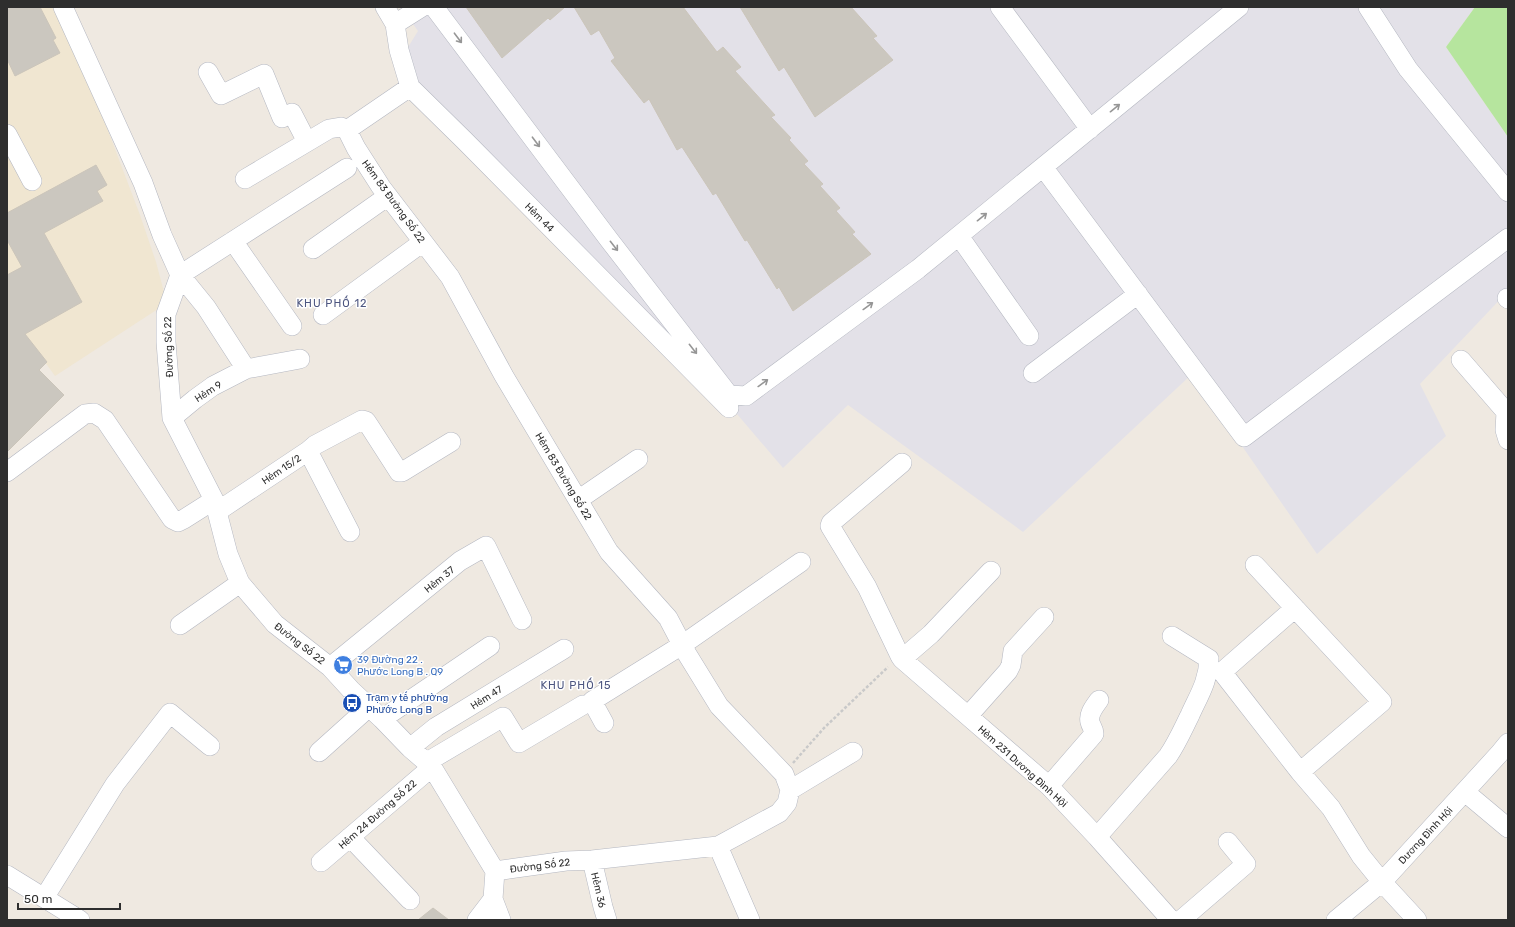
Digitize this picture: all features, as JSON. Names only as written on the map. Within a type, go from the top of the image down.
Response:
[{"type":"street","points":[[63,7],[143,183],[162,235],[180,274],[206,307],[246,368]]},
{"type":"street","name":"Hẻm 44","points":[[384,7],[396,24],[399,50],[410,87],[729,408]]},
{"type":"street","points":[[396,24],[422,7]]},
{"type":"street","points":[[434,7],[605,234],[729,395],[746,396],[918,269],[1239,7]]},
{"type":"street","points":[[1000,7],[1090,129]]},
{"type":"street","points":[[1368,7],[1408,69],[1508,192]]},
{"type":"street","points":[[208,72],[221,95],[264,74],[282,118],[292,112],[307,142]]},
{"type":"street","points":[[245,179],[333,127],[341,127],[347,130],[410,87]]},
{"type":"street","name":"Hẻm 83 Đường Số 22","points":[[347,130],[356,148],[388,196],[450,277],[504,376],[609,552],[668,618],[682,645],[719,706],[787,782]]},
{"type":"street","points":[[7,134],[32,181]]},
{"type":"street","points":[[1043,167],[1244,437],[1508,238]]},
{"type":"street","points":[[180,274],[347,168]]},
{"type":"street","points":[[312,249],[388,196]]},
{"type":"street","points":[[959,236],[1029,336]]},
{"type":"street","points":[[233,240],[292,326]]},
{"type":"street","points":[[323,315],[423,242]]},
{"type":"street","name":"Đường Số 22","points":[[180,274],[166,314],[166,342],[172,418],[216,506],[228,554],[240,584],[274,624],[330,667],[351,690],[429,765],[495,871],[566,861],[592,860],[718,846]]},
{"type":"street","points":[[1032,373],[1138,294]]},
{"type":"street","name":"Hẻm 9","points":[[172,418],[213,386],[246,368],[300,359]]},
{"type":"street","points":[[1461,360],[1507,411],[1505,430],[1508,440]]},
{"type":"street","name":"Hẻm 15/2","points":[[7,472],[85,414],[94,413],[105,420],[172,519],[178,522],[216,506],[308,451],[350,532]]},
{"type":"street","points":[[308,451],[315,445],[362,420],[366,421],[399,472],[451,442]]},
{"type":"street","points":[[578,500],[638,459]]},
{"type":"street","points":[[902,463],[831,523],[830,526],[867,587],[901,658],[930,634],[991,571]]},
{"type":"street","name":"Hẻm 37","points":[[330,667],[460,561],[486,546],[522,620]]},
{"type":"street","points":[[604,723],[592,701],[682,645],[801,562]]},
{"type":"street","points":[[1255,565],[1382,702],[1300,772]]},
{"type":"street","points":[[180,625],[240,584]]},
{"type":"street","points":[[1294,608],[1222,672],[1300,772],[1331,808],[1361,856],[1382,882],[1417,920]]},
{"type":"street","points":[[968,716],[1008,671],[1012,665],[1013,650],[1044,617]]},
{"type":"street","points":[[1097,837],[1168,756],[1176,744],[1204,686],[1208,672],[1209,659],[1172,636]]},
{"type":"street","points":[[319,752],[376,713],[490,646]]},
{"type":"street","name":"Hẻm 47","points":[[410,748],[436,727],[564,649]]},
{"type":"street","name":"Hẻm 231 Dương Đình Hội","points":[[901,658],[1049,786],[1171,920]]},
{"type":"street","points":[[1049,786],[1094,734],[1094,729],[1090,721],[1090,714],[1099,700]]},
{"type":"street","name":"Hẻm 24 Đường Số 22","points":[[321,862],[429,765],[503,717],[519,743],[583,705]]},
{"type":"street","points":[[44,898],[115,784],[170,713],[210,746]]},
{"type":"street","name":"Dương Đình Hội","points":[[1336,920],[1382,882],[1508,743]]},
{"type":"street","points":[[750,920],[718,846],[778,813],[787,803],[787,782],[854,752]]},
{"type":"street","points":[[1465,792],[1508,828]]},
{"type":"street","points":[[350,837],[410,900]]},
{"type":"street","points":[[1181,920],[1246,864],[1228,842]]},
{"type":"street","name":"Hẻm 36","points":[[592,860],[607,920]]},
{"type":"street","points":[[495,871],[493,899],[501,920]]},
{"type":"street","points":[[7,875],[80,920]]},
{"type":"street","points":[[477,920],[493,899]]},
{"type":"path","points":[[787,782],[824,728],[901,658]]},
{"type":"shaded area","points":[[7,7],[55,7],[107,128],[140,215],[156,262],[164,292],[161,307],[55,376],[7,309]]},
{"type":"shaded area","points":[[401,7],[1475,7],[1446,47],[1508,137],[1508,291],[1420,384],[1446,436],[1317,554],[1192,374],[1023,532],[848,405],[783,468],[731,407],[417,89],[405,52],[418,31]]},
{"type":"green space","points":[[1475,7],[1508,7],[1508,137],[1446,47]]},
{"type":"building","points":[[7,7],[40,7],[56,38],[53,40],[60,53],[15,76],[7,59]]},
{"type":"building","points":[[466,7],[565,7],[550,20],[548,18],[502,58]]},
{"type":"building","points":[[574,7],[683,7],[717,52],[723,47],[741,67],[735,71],[775,115],[771,117],[791,138],[789,140],[808,161],[804,164],[823,184],[820,186],[840,208],[836,211],[855,232],[852,234],[871,254],[793,311],[779,287],[777,289],[747,240],[745,241],[716,193],[713,195],[682,147],[677,150],[649,99],[644,103],[611,61],[615,58],[599,30],[591,35]]},
{"type":"building","points":[[740,7],[851,7],[877,36],[873,38],[893,60],[815,117],[784,67],[779,71]]},
{"type":"building","points":[[96,165],[107,185],[97,191],[103,201],[44,233],[82,302],[25,334],[47,362],[39,370],[64,395],[7,452],[7,275],[22,267],[7,240],[7,213]]},
{"type":"building","points":[[433,908],[449,920],[418,920]]},
{"type":"place","name":"39 Đường 22 . Phước Long B . Q9","points":[[343,665]]},
{"type":"place","name":"Trạm y tế phường Phước Long B","points":[[352,703]]},
{"type":"district","name":"KHU PHỐ 12","points":[[332,303]]},
{"type":"district","name":"KHU PHỐ 15","points":[[576,685]]}]
